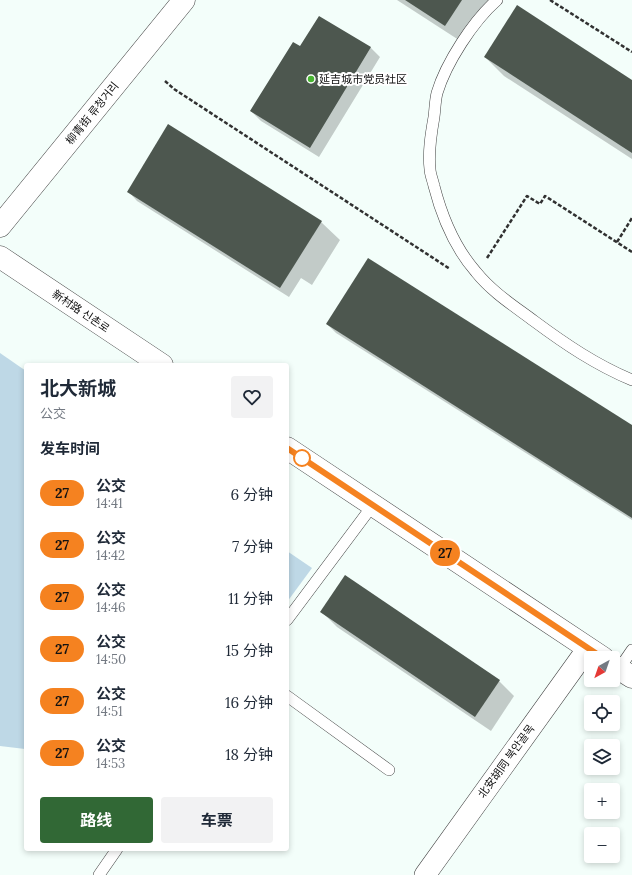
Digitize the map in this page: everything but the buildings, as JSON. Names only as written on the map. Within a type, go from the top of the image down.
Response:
[{"type":"street","name":"柳青街 류청거리","points":[[0,226],[184,0]]},
{"type":"street","name":"新村路 신촌로","points":[[0,257],[159,363]]},
{"type":"street","points":[[289,449],[593,651]]},
{"type":"street","name":"北安胡同 북안골목","points":[[424,875],[590,687]]},
{"type":"lane","points":[[497,0],[486,10],[465,37],[447,70],[437,94],[430,147],[430,169],[439,205],[451,234],[466,259],[477,274],[498,294],[583,356],[611,372],[632,380]]},
{"type":"lane","points":[[289,617],[373,505]]},
{"type":"lane","points":[[620,657],[632,650]]},
{"type":"lane","points":[[289,697],[389,770]]},
{"type":"lane","points":[[99,875],[116,851]]},
{"type":"path","points":[[550,0],[632,52]]},
{"type":"path","points":[[165,81],[456,273],[477,274],[527,196],[540,204],[546,196],[632,252]]},
{"type":"path","points":[[617,242],[632,218]]},
{"type":"shaded area","points":[[0,353],[24,370],[24,749],[0,746]]},
{"type":"shaded area","points":[[289,552],[312,568],[289,599]]},
{"type":"bus line","name":"27","points":[[289,449],[592,651]]},
{"type":"place","name":"延吉城市党员社区","points":[[311,79]]}]
